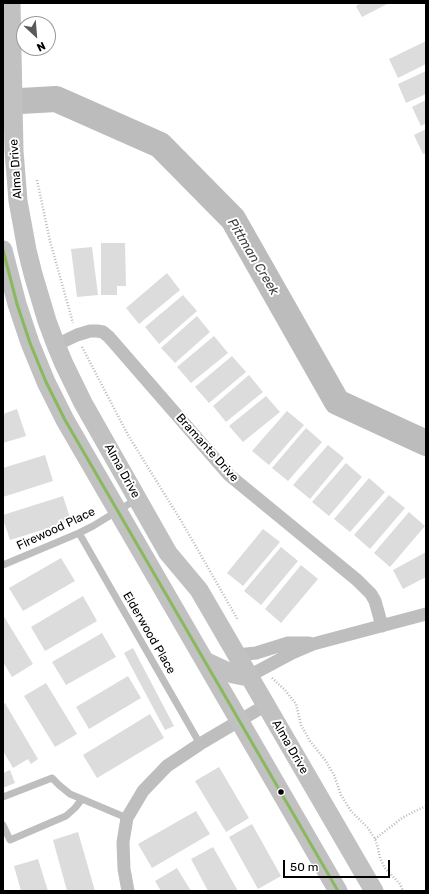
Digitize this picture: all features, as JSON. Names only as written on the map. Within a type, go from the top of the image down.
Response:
[{"type":"main road","name":"Alma Drive","points":[[11,3],[14,151],[18,201],[27,250],[40,297],[56,345],[83,403],[168,553],[199,590],[374,891]]},
{"type":"main road","name":"Alma Drive","points":[[3,250],[17,304],[38,363],[65,420],[338,891]]},
{"type":"main road","points":[[205,661],[233,674],[249,676]]},
{"type":"street","name":"Bramante Drive","points":[[56,345],[90,331],[103,332],[109,337],[229,475],[358,580],[371,594],[375,601],[382,626]]},
{"type":"street","points":[[249,676],[292,653],[313,644],[426,614]]},
{"type":"street","points":[[237,655],[256,653],[288,643],[313,644]]},
{"type":"street","points":[[128,891],[124,869],[123,842],[127,818],[143,791],[167,766],[200,744],[266,705]]},
{"type":"lane","name":"Firewood Place","points":[[3,565],[93,526],[137,499]]},
{"type":"lane","name":"Elderwood Place","points":[[78,533],[200,744]]},
{"type":"lane","points":[[3,797],[52,778],[70,794],[127,818]]},
{"type":"lane","points":[[3,825],[10,840],[66,816],[82,799]]},
{"type":"path","points":[[38,180],[50,241],[77,336],[128,435],[183,524],[239,623]]},
{"type":"path","points":[[270,676],[285,690],[296,704],[301,725],[310,741],[325,760],[334,775],[341,795],[351,811],[368,828],[378,848],[380,858],[385,868],[400,884],[403,891]]},
{"type":"path","points":[[374,839],[402,818],[426,806]]},
{"type":"building","points":[[361,3],[389,3],[362,17],[356,6]]},
{"type":"building","points":[[426,41],[426,64],[398,78],[389,59]]},
{"type":"building","points":[[426,71],[426,94],[406,103],[398,84]]},
{"type":"building","points":[[426,100],[426,123],[421,126],[412,107]]},
{"type":"building","points":[[426,129],[426,153],[423,154],[414,135]]},
{"type":"building","points":[[101,243],[125,243],[126,286],[117,286],[117,295],[101,295]]},
{"type":"building","points":[[92,247],[98,295],[77,297],[71,249]]},
{"type":"building","points":[[167,273],[180,290],[139,324],[126,308]]},
{"type":"building","points":[[183,295],[197,311],[159,344],[145,327]]},
{"type":"building","points":[[197,316],[210,332],[175,363],[161,348]]},
{"type":"building","points":[[214,336],[228,353],[191,383],[177,367]]},
{"type":"building","points":[[232,356],[246,372],[209,403],[195,387]]},
{"type":"building","points":[[249,375],[263,392],[226,422],[213,406]]},
{"type":"building","points":[[266,396],[280,412],[243,442],[229,426]]},
{"type":"building","points":[[17,409],[26,436],[3,443],[3,414]]},
{"type":"building","points":[[287,411],[304,425],[269,465],[252,451]]},
{"type":"building","points":[[306,428],[322,442],[288,481],[272,468]]},
{"type":"building","points":[[328,445],[344,458],[310,499],[293,485]]},
{"type":"building","points":[[45,455],[53,481],[3,497],[3,468]]},
{"type":"building","points":[[346,463],[362,477],[329,516],[312,502]]},
{"type":"building","points":[[369,478],[385,492],[350,532],[334,519]]},
{"type":"building","points":[[389,495],[405,508],[370,549],[354,535]]},
{"type":"building","points":[[63,496],[71,521],[10,540],[3,515]]},
{"type":"building","points":[[409,512],[425,526],[390,567],[374,553]]},
{"type":"building","points":[[263,529],[280,542],[243,586],[227,573]]},
{"type":"building","points":[[281,547],[298,561],[261,605],[244,591]]},
{"type":"building","points":[[426,552],[426,577],[403,589],[393,570]]},
{"type":"building","points":[[61,558],[75,581],[23,611],[9,588]]},
{"type":"building","points":[[301,565],[318,579],[281,623],[265,609]]},
{"type":"building","points":[[83,596],[97,621],[45,651],[31,627]]},
{"type":"building","points":[[3,615],[33,664],[12,677],[3,662]]},
{"type":"building","points":[[102,633],[116,657],[66,685],[52,662]]},
{"type":"building","points":[[133,648],[174,726],[165,730],[124,653]]},
{"type":"building","points":[[128,676],[141,698],[89,729],[76,707]]},
{"type":"building","points":[[46,683],[77,734],[55,747],[24,696]]},
{"type":"building","points":[[5,703],[38,759],[31,764],[28,759],[13,768],[3,751],[3,704]]},
{"type":"building","points":[[150,714],[164,738],[97,778],[83,755]]},
{"type":"building","points":[[219,767],[249,818],[226,832],[195,781]]},
{"type":"building","points":[[10,770],[15,783],[3,788],[3,773]]},
{"type":"building","points":[[196,811],[210,834],[152,868],[138,844]]},
{"type":"building","points":[[252,824],[281,876],[258,889],[229,837]]},
{"type":"building","points":[[78,832],[95,891],[67,891],[53,840]]},
{"type":"building","points":[[213,847],[238,891],[208,891],[191,859]]},
{"type":"building","points":[[38,859],[48,891],[21,891],[14,866]]},
{"type":"building","points":[[177,868],[191,891],[161,891],[155,881]]},
{"type":"waterway","name":"Pittman Creek","points":[[3,102],[56,99],[160,145],[233,219],[337,402],[426,443]]},
{"type":"transit line","points":[[3,250],[17,304],[30,343],[46,382],[65,420],[338,891]]}]
